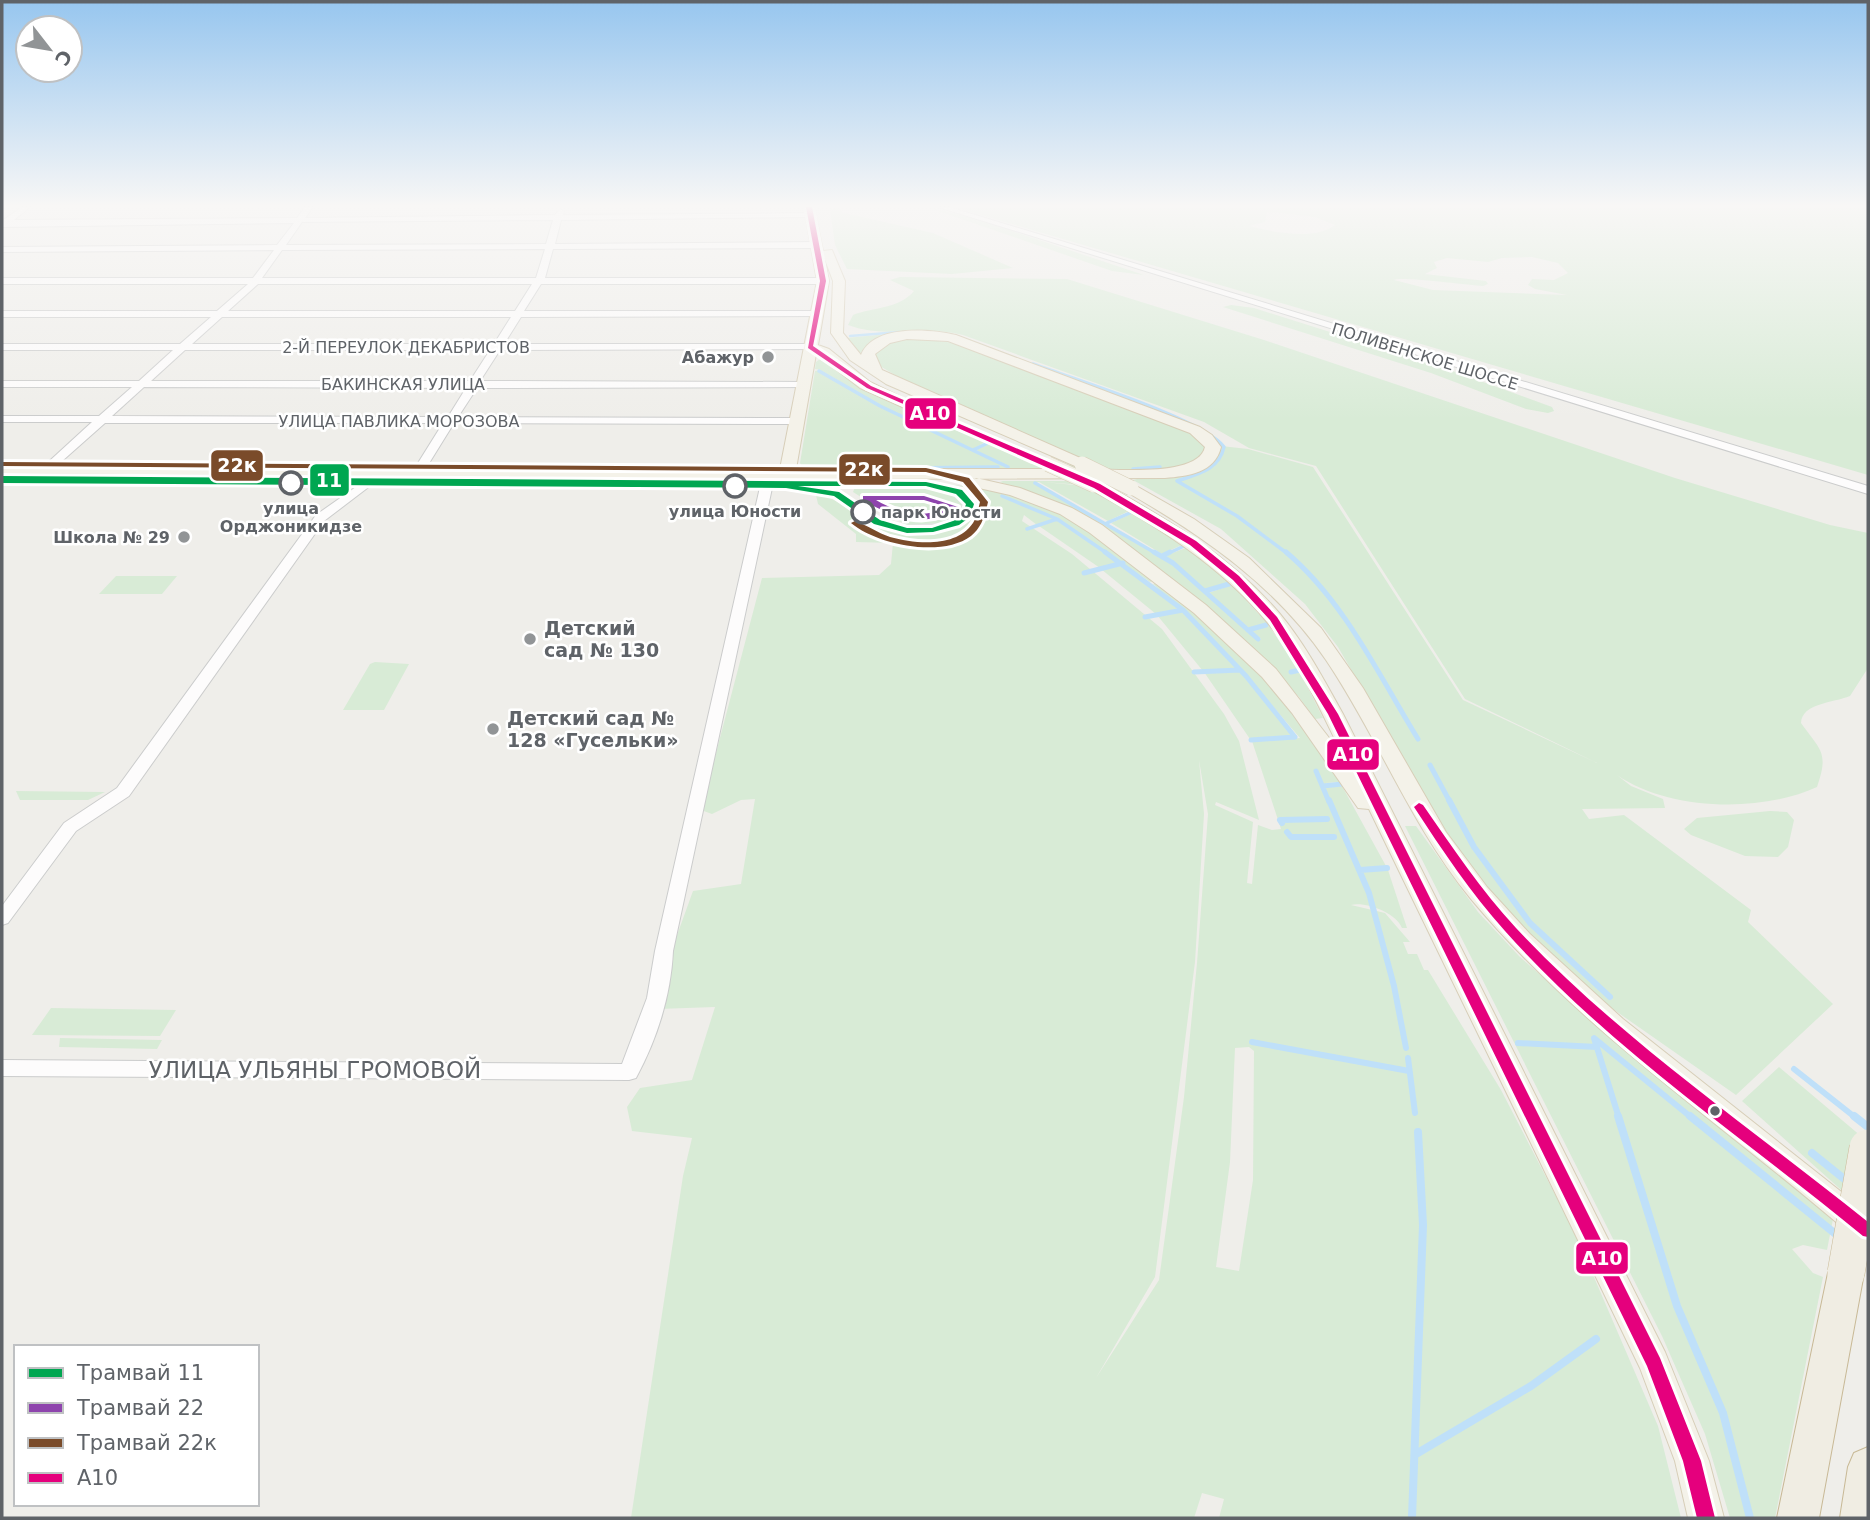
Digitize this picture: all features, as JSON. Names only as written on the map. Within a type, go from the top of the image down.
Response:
[{"type":"highway","points":[[1798,1518],[1868,1149]]},
{"type":"highway","points":[[1861,1518],[1868,1467]]},
{"type":"main road","points":[[787,474],[821,278]]},
{"type":"main road","points":[[838,278],[837,333],[855,357],[877,373],[1130,488],[1203,530],[1291,604],[1352,687],[1432,830],[1478,892],[1527,947],[1641,1048],[1868,1231]]},
{"type":"main road","points":[[2,468],[769,474],[1165,473],[1195,468],[1208,461],[1213,452],[1211,443],[1195,430],[951,338],[912,335],[878,344],[867,356],[877,373]]},
{"type":"main road","points":[[810,347],[824,352],[850,376],[882,393],[1094,485],[1158,520],[1249,591],[1274,619],[1333,714],[1654,1363],[1688,1451],[1706,1518]]},
{"type":"main road","points":[[810,474],[944,479],[1001,488],[1053,505],[1097,529],[1200,609],[1269,674],[1299,709],[1404,857]]},
{"type":"street","points":[[48,468],[258,278]]},
{"type":"street","points":[[419,471],[540,278]]},
{"type":"street","name":"ПОЛИВЕНСКОЕ ШОССЕ","points":[[1174,278],[1868,490]]},
{"type":"street","points":[[2,281],[822,281]]},
{"type":"street","points":[[2,314],[817,314]]},
{"type":"street","name":"2-Й ПЕРЕУЛОК ДЕКАБРИСТОВ","points":[[2,347],[810,347]]},
{"type":"street","name":"БАКИНСКАЯ УЛИЦА","points":[[2,384],[804,384]]},
{"type":"street","name":"УЛИЦА ПАВЛИКА МОРОЗОВА","points":[[2,419],[797,421]]},
{"type":"street","points":[[2,919],[70,827],[123,792],[320,518],[383,471]]},
{"type":"street","name":"УЛИЦА УЛЬЯНЫ ГРОМОВОЙ","points":[[2,1068],[629,1072],[657,999],[664,951],[769,474]]},
{"type":"green space","points":[[1196,278],[1459,278],[1486,281],[1488,284],[1483,286],[1394,280],[1433,290],[1567,295],[1535,289],[1528,285],[1532,279],[1558,278],[1868,278],[1868,475]]},
{"type":"green space","points":[[1067,279],[1264,340],[1675,478],[1830,525],[1868,533],[1868,668],[1850,696],[1812,708],[1803,716],[1801,723],[1821,752],[1821,775],[1817,787],[1769,801],[1716,804],[1662,796],[1617,775],[1631,786],[1663,799],[1665,808],[1582,809],[1589,819],[1624,815],[1751,910],[1748,922],[1833,1004],[1736,1095],[1600,1000],[1508,912],[1473,870],[1434,813],[1338,647],[1305,604],[1221,529],[1133,480],[1189,472],[1209,464],[1218,456],[1214,439],[1171,418],[954,338],[928,334],[891,337],[859,354],[846,338],[917,331],[876,331],[848,325],[853,315],[901,301],[914,291],[890,280]],"holes":[[[920,331],[963,335],[1204,422],[1249,448],[1316,466],[1465,699],[1597,763],[1463,700],[1313,467],[1248,449],[1221,446],[1213,435],[1189,423],[956,337]]]},
{"type":"green space","points":[[1231,305],[1254,308],[1447,369],[1552,407],[1554,411],[1548,413],[1526,409],[1431,373],[1223,307]]},
{"type":"green space","points":[[913,338],[955,343],[1187,430],[1207,446],[1203,459],[1162,471],[803,468],[800,463],[815,371],[821,370],[815,369],[816,362],[820,359],[862,389],[927,418],[916,423],[892,413],[998,462],[976,450],[989,444],[1031,464],[1097,465],[915,387],[880,366],[873,354],[886,343]]},
{"type":"green space","points":[[931,420],[985,442],[973,449],[919,424]]},
{"type":"green space","points":[[1073,481],[1082,485],[1043,482],[1085,486],[1131,510],[1108,521],[1039,482],[1035,483],[1172,563],[1258,640],[1261,639],[1251,630],[1269,626],[1298,668],[1290,671],[1300,672],[1323,718],[1315,719],[1299,697],[1248,644],[1059,503],[1000,482]]},
{"type":"green space","points":[[907,483],[960,485],[1011,494],[1073,519],[1155,580],[1150,582],[1059,519],[1002,495],[1055,518],[1037,525],[1024,515],[1022,521],[1072,554],[1162,629],[1224,714],[1239,741],[1259,820],[1216,802],[1215,805],[1253,822],[1247,883],[1252,884],[1258,825],[1272,830],[1281,829],[1252,741],[1300,738],[1228,654],[1153,584],[1158,582],[1207,622],[1253,665],[1281,697],[1340,782],[1326,783],[1327,787],[1342,786],[1386,866],[1361,869],[1363,872],[1388,870],[1407,928],[1402,928],[1393,917],[1379,909],[1351,905],[1385,913],[1410,942],[1403,942],[1408,954],[1417,954],[1424,970],[1428,970],[1501,1090],[1575,1233],[1658,1426],[1681,1518],[1219,1518],[1224,1499],[1202,1493],[1194,1518],[631,1518],[683,1176],[692,1138],[632,1131],[627,1107],[640,1088],[692,1080],[715,1007],[658,1009],[676,938],[693,891],[741,884],[755,799],[741,800],[712,814],[701,810],[762,578],[879,575],[891,564],[893,543],[856,542],[856,534],[818,504],[816,495],[836,501],[881,528],[912,533],[914,530],[853,492],[856,485]],"holes":[[[1199,760],[1208,814],[1197,963],[1184,1097],[1159,1280],[1096,1378],[1155,1277],[1195,962],[1204,814]],[[1249,1047],[1254,1051],[1253,1180],[1239,1271],[1216,1267],[1230,1162],[1235,1048]]]},
{"type":"green space","points":[[1135,512],[1184,544],[1162,554],[1111,523]]},
{"type":"green space","points":[[1058,519],[1121,562],[1100,568],[1039,526]]},
{"type":"green space","points":[[1188,547],[1228,581],[1227,583],[1205,590],[1165,556]]},
{"type":"green space","points":[[1123,563],[1181,610],[1156,614],[1101,569]]},
{"type":"green space","points":[[116,576],[177,576],[162,594],[99,594]]},
{"type":"green space","points":[[1232,585],[1267,623],[1249,628],[1208,593]]},
{"type":"green space","points":[[1183,610],[1238,669],[1203,671],[1157,615]]},
{"type":"green space","points":[[370,664],[409,664],[384,710],[343,710]]},
{"type":"green space","points":[[1240,670],[1294,736],[1250,739],[1204,672]]},
{"type":"green space","points":[[16,791],[105,792],[88,800],[20,800]]},
{"type":"green space","points":[[1770,811],[1787,812],[1794,820],[1788,847],[1778,857],[1745,856],[1691,835],[1684,829],[1697,818]]},
{"type":"green space","points":[[1405,826],[1416,826],[1478,912],[1519,956],[1563,995],[1834,1214],[1827,1250],[1803,1245],[1792,1249],[1813,1273],[1823,1277],[1775,1518],[1730,1518],[1705,1434],[1662,1336]]},
{"type":"green space","points":[[51,1008],[176,1010],[160,1036],[32,1035]]},
{"type":"green space","points":[[60,1038],[162,1040],[157,1049],[59,1047]]},
{"type":"green space","points":[[1779,1067],[1868,1142],[1868,1214],[1742,1101]]},
{"type":"waterway","points":[[850,336],[899,332]]},
{"type":"waterway","points":[[1033,364],[1165,412],[1211,436],[1224,447],[1218,461],[1206,470],[1177,481],[1237,516],[1288,554]]},
{"type":"waterway","points":[[819,371],[917,424]]},
{"type":"waterway","points":[[917,424],[930,418]]},
{"type":"waterway","points":[[917,424],[1008,467]]},
{"type":"waterway","points":[[973,450],[988,443]]},
{"type":"waterway","points":[[899,468],[998,467]]},
{"type":"waterway","points":[[1133,469],[1160,467]]},
{"type":"waterway","points":[[1035,483],[1157,554]]},
{"type":"waterway","points":[[1002,496],[1057,519]]},
{"type":"waterway","points":[[1107,523],[1132,512]]},
{"type":"waterway","points":[[1027,529],[1057,519]]},
{"type":"waterway","points":[[1057,519],[1108,554]]},
{"type":"waterway","points":[[1167,554],[1184,546]]},
{"type":"waterway","points":[[1105,552],[1121,564]]},
{"type":"waterway","points":[[1154,552],[1173,563],[1258,639]]},
{"type":"waterway","points":[[1162,556],[1170,552]]},
{"type":"waterway","points":[[1286,552],[1326,593],[1343,616],[1418,739]]},
{"type":"waterway","points":[[1084,573],[1121,564]]},
{"type":"waterway","points":[[1121,564],[1183,610]]},
{"type":"waterway","points":[[1205,591],[1229,584]]},
{"type":"waterway","points":[[1145,617],[1183,610]]},
{"type":"waterway","points":[[1183,610],[1246,676],[1295,737],[1251,740]]},
{"type":"waterway","points":[[1248,630],[1266,625]]},
{"type":"waterway","points":[[1194,672],[1240,670]]},
{"type":"waterway","points":[[1291,672],[1300,670]]},
{"type":"waterway","points":[[1430,765],[1450,802]]},
{"type":"waterway","points":[[1316,771],[1329,802]]},
{"type":"waterway","points":[[1323,786],[1342,784]]},
{"type":"waterway","points":[[1329,800],[1369,893],[1394,986],[1406,1048]]},
{"type":"waterway","points":[[1449,800],[1474,847],[1530,923],[1610,997]]},
{"type":"waterway","points":[[1282,823],[1280,820],[1327,819]]},
{"type":"waterway","points":[[1287,832],[1291,837],[1334,837]]},
{"type":"waterway","points":[[1360,870],[1387,868]]},
{"type":"waterway","points":[[1597,1047],[1594,1038],[1692,1118]]},
{"type":"waterway","points":[[1252,1042],[1409,1071]]},
{"type":"waterway","points":[[1518,1043],[1597,1047]]},
{"type":"waterway","points":[[1597,1047],[1619,1118]]},
{"type":"waterway","points":[[1408,1058],[1415,1113]]},
{"type":"waterway","points":[[1794,1069],[1856,1118]]},
{"type":"waterway","points":[[1618,1116],[1677,1306],[1723,1413],[1750,1518]]},
{"type":"waterway","points":[[1690,1116],[1838,1236]]},
{"type":"waterway","points":[[1854,1116],[1868,1127]]},
{"type":"waterway","points":[[1412,1518],[1423,1225],[1418,1132]]},
{"type":"waterway","points":[[1812,1153],[1848,1182]]},
{"type":"waterway","points":[[1416,1454],[1531,1386],[1596,1339]]},
{"type":"tram line","name":"22к","points":[[2,464],[926,470],[966,480],[984,502],[979,521],[967,535],[951,542],[931,545],[888,539],[855,523]]},
{"type":"tram line","name":"11","points":[[2,478],[926,484],[959,492],[970,504],[967,515],[956,523],[933,530],[907,531],[877,522],[836,494],[786,486],[2,481]]},
{"type":"tram line","points":[[786,486],[838,490],[883,520],[904,526],[941,524],[960,514],[963,504],[950,492],[926,484]]},
{"type":"tram line","name":"22","points":[[866,498],[924,498],[954,507],[932,516],[909,516],[886,509],[866,498]]},
{"type":"transit line","name":"А10","points":[[822,278],[810,347],[869,387],[1097,486],[1193,543],[1236,578],[1274,619],[1333,714],[1654,1363],[1692,1461],[1706,1518]]},
{"type":"transit line","name":"А10","points":[[1419,807],[1486,901],[1511,930],[1594,1012],[1868,1231]]},
{"type":"place","name":"Абажур","points":[[768,357]]},
{"type":"place","name":"улица Орджоникидзе","points":[[291,483]]},
{"type":"place","name":"улица Юности","points":[[735,486]]},
{"type":"place","name":"парк Юности","points":[[863,512]]},
{"type":"place","name":"Школа № 29","points":[[184,537]]},
{"type":"place","name":"Детский сад № 130","points":[[530,639]]},
{"type":"place","name":"Детский сад № 128 «Гусельки»","points":[[493,729]]}]
